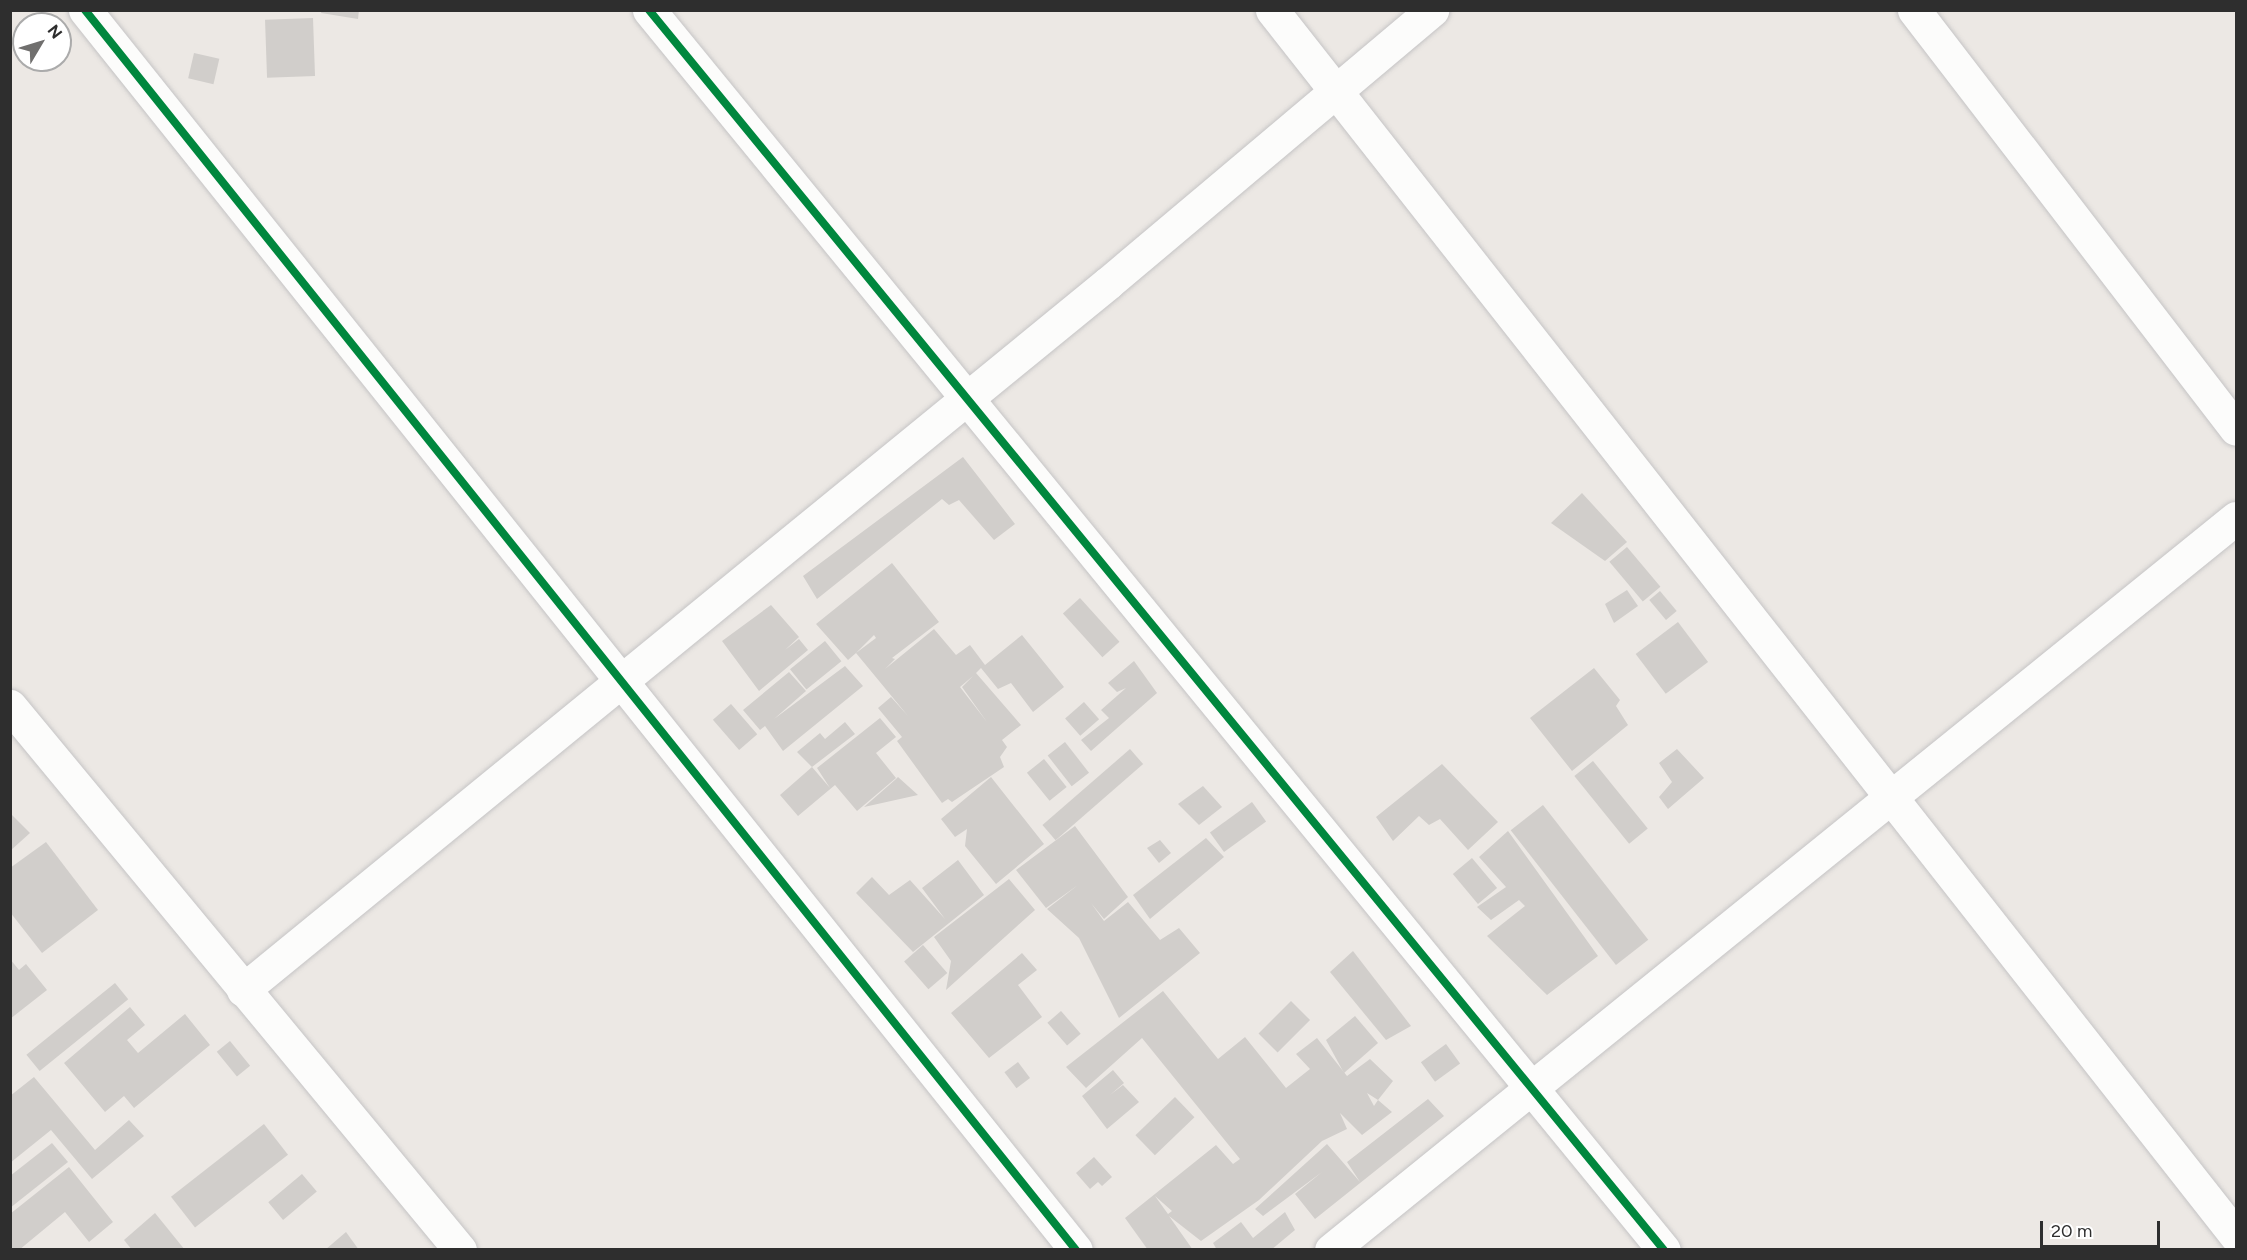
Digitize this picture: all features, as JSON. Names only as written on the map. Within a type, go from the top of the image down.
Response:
[{"type":"street","points":[[84,10],[1076,1250]]},
{"type":"street","points":[[649,10],[1664,1250]]},
{"type":"street","points":[[1272,10],[2236,1236]]},
{"type":"street","points":[[243,990],[968,398],[1432,10]]},
{"type":"street","points":[[1914,10],[2236,429]]},
{"type":"street","points":[[1330,1250],[2236,518]]},
{"type":"street","points":[[10,706],[460,1250]]},
{"type":"building","points":[[322,10],[359,10],[358,19],[321,13]]},
{"type":"building","points":[[313,18],[315,76],[267,78],[265,20]]},
{"type":"building","points":[[194,53],[219,59],[213,84],[188,78]]},
{"type":"building","points":[[963,457],[1015,524],[994,540],[959,500],[949,505],[942,499],[817,599],[803,576]]},
{"type":"building","points":[[1582,493],[1627,542],[1605,561],[1551,523]]},
{"type":"building","points":[[1627,547],[1660,587],[1643,602],[1609,562]]},
{"type":"building","points":[[892,563],[939,622],[892,658],[895,659],[885,669],[934,629],[956,655],[970,645],[985,665],[1022,635],[1064,687],[1033,712],[1011,683],[998,689],[981,668],[976,673],[1021,725],[1002,740],[1007,747],[1000,757],[1004,767],[952,802],[948,799],[942,803],[897,741],[902,737],[878,708],[891,697],[908,716],[856,653],[848,660],[816,624]],"holes":[[[874,635],[876,638],[856,653]],[[973,676],[962,687],[987,722],[960,687]]]},
{"type":"building","points":[[1627,590],[1638,606],[1614,623],[1605,604]]},
{"type":"building","points":[[1660,591],[1677,611],[1666,620],[1649,600]]},
{"type":"building","points":[[1080,598],[1119,642],[1102,657],[1063,613]]},
{"type":"building","points":[[771,605],[799,637],[785,650],[799,639],[808,650],[759,691],[722,641]]},
{"type":"building","points":[[1678,622],[1708,662],[1666,694],[1636,654]]},
{"type":"building","points":[[825,641],[841,661],[806,690],[790,669]]},
{"type":"building","points":[[1134,661],[1157,693],[1091,751],[1081,740],[1109,718],[1101,710],[1126,688],[1117,692],[1108,683]]},
{"type":"building","points":[[845,666],[863,686],[783,751],[765,726],[760,730],[743,710],[789,672],[806,691],[774,719]]},
{"type":"building","points":[[1594,668],[1620,700],[1616,706],[1628,725],[1572,771],[1530,718]]},
{"type":"building","points":[[1084,702],[1099,719],[1080,736],[1065,718]]},
{"type":"building","points":[[731,704],[757,734],[739,750],[713,720]]},
{"type":"building","points":[[880,718],[896,737],[876,753],[896,778],[857,811],[835,785],[798,816],[780,795],[812,767],[830,788],[817,768]]},
{"type":"building","points":[[845,722],[855,734],[812,767],[797,752],[820,733],[825,739]]},
{"type":"building","points":[[1065,742],[1089,773],[1072,786],[1048,756]]},
{"type":"building","points":[[1130,749],[1143,764],[1056,840],[1042,825]]},
{"type":"building","points":[[1677,749],[1704,778],[1668,809],[1659,797],[1672,782],[1659,763]]},
{"type":"building","points":[[1044,759],[1067,787],[1050,801],[1027,773]]},
{"type":"building","points":[[1593,761],[1648,829],[1629,844],[1574,776]]},
{"type":"building","points":[[1442,764],[1498,822],[1468,850],[1440,819],[1429,825],[1419,816],[1393,841],[1376,817]]},
{"type":"building","points":[[898,777],[918,795],[864,807],[896,779]]},
{"type":"building","points":[[991,777],[1044,844],[996,884],[965,846],[967,829],[955,837],[941,819]]},
{"type":"building","points":[[1203,786],[1222,807],[1199,825],[1178,804]]},
{"type":"building","points":[[1252,802],[1266,821],[1224,852],[1210,833]]},
{"type":"building","points":[[1543,805],[1648,940],[1616,965],[1511,830]]},
{"type":"building","points":[[10,813],[30,833],[10,851]]},
{"type":"building","points":[[1075,826],[1128,897],[1104,919],[1091,903],[1104,921],[1128,902],[1160,940],[1179,928],[1200,953],[1119,1018],[1079,938],[1047,909],[1078,885],[1046,908],[1016,870]]},
{"type":"building","points":[[1508,831],[1598,956],[1547,995],[1487,936],[1525,906],[1519,900],[1491,920],[1477,907],[1506,887],[1479,857]]},
{"type":"building","points":[[1206,838],[1224,857],[1150,919],[1133,895]]},
{"type":"building","points":[[1160,840],[1171,853],[1159,863],[1147,848]]},
{"type":"building","points":[[46,842],[98,910],[42,953],[10,912],[10,868]]},
{"type":"building","points":[[1472,858],[1497,888],[1478,904],[1453,874]]},
{"type":"building","points":[[958,860],[984,895],[913,952],[856,893],[872,877],[889,895],[910,880],[945,919],[922,888]]},
{"type":"building","points":[[1009,879],[1035,910],[946,990],[951,961],[934,937]]},
{"type":"building","points":[[923,945],[947,973],[928,989],[904,961]]},
{"type":"building","points":[[1353,951],[1411,1026],[1386,1040],[1330,972]]},
{"type":"building","points":[[1022,953],[1037,970],[1018,985],[1042,1017],[989,1058],[951,1013]]},
{"type":"building","points":[[10,959],[19,970],[26,964],[47,990],[10,1019]]},
{"type":"building","points":[[115,983],[128,999],[40,1071],[26,1055]]},
{"type":"building","points":[[1163,991],[1218,1059],[1245,1037],[1286,1088],[1310,1069],[1296,1054],[1317,1038],[1347,1076],[1370,1059],[1393,1081],[1378,1100],[1392,1112],[1362,1135],[1340,1113],[1347,1129],[1322,1141],[1259,1200],[1201,1241],[1169,1216],[1193,1250],[1148,1250],[1125,1218],[1216,1145],[1233,1164],[1240,1159],[1142,1038],[1086,1088],[1066,1067]],"holes":[[[1367,1093],[1378,1100],[1374,1106]],[[1155,1196],[1172,1211],[1168,1214]]]},
{"type":"building","points":[[1291,1001],[1310,1020],[1278,1053],[1258,1034]]},
{"type":"building","points":[[130,1007],[145,1025],[127,1040],[138,1053],[185,1014],[210,1045],[134,1108],[124,1096],[105,1112],[64,1063]]},
{"type":"building","points":[[1061,1011],[1081,1034],[1067,1045],[1047,1023]]},
{"type":"building","points":[[1355,1016],[1378,1043],[1344,1073],[1326,1040]]},
{"type":"building","points":[[230,1041],[250,1066],[237,1077],[217,1052]]},
{"type":"building","points":[[1446,1044],[1460,1063],[1435,1082],[1421,1062]]},
{"type":"building","points":[[1018,1062],[1030,1078],[1016,1088],[1004,1072]]},
{"type":"building","points":[[1113,1070],[1124,1083],[1110,1095],[1123,1085],[1139,1102],[1107,1129],[1082,1096]]},
{"type":"building","points":[[34,1077],[95,1150],[129,1120],[144,1136],[92,1179],[51,1130],[10,1163],[10,1096]]},
{"type":"building","points":[[1175,1097],[1194,1117],[1155,1155],[1135,1135]]},
{"type":"building","points":[[1428,1099],[1444,1116],[1315,1219],[1295,1194],[1322,1172],[1263,1216],[1255,1209],[1327,1144],[1360,1182],[1347,1162]]},
{"type":"building","points":[[264,1124],[288,1155],[195,1227],[171,1197]]},
{"type":"building","points":[[52,1143],[68,1162],[10,1208],[10,1176]]},
{"type":"building","points":[[1094,1157],[1112,1177],[1102,1186],[1098,1182],[1090,1189],[1076,1173]]},
{"type":"building","points":[[69,1167],[113,1222],[89,1242],[65,1212],[19,1250],[10,1250],[10,1214]]},
{"type":"building","points":[[302,1174],[317,1192],[283,1220],[268,1202]]},
{"type":"building","points":[[1285,1212],[1295,1230],[1271,1250],[1217,1250],[1213,1243],[1241,1222],[1253,1238]]},
{"type":"building","points":[[155,1213],[185,1250],[132,1250],[124,1240]]},
{"type":"building","points":[[346,1232],[359,1250],[325,1250]]},
{"type":"cycle path","points":[[85,10],[1076,1250]]},
{"type":"cycle path","points":[[649,10],[1664,1250]]}]
